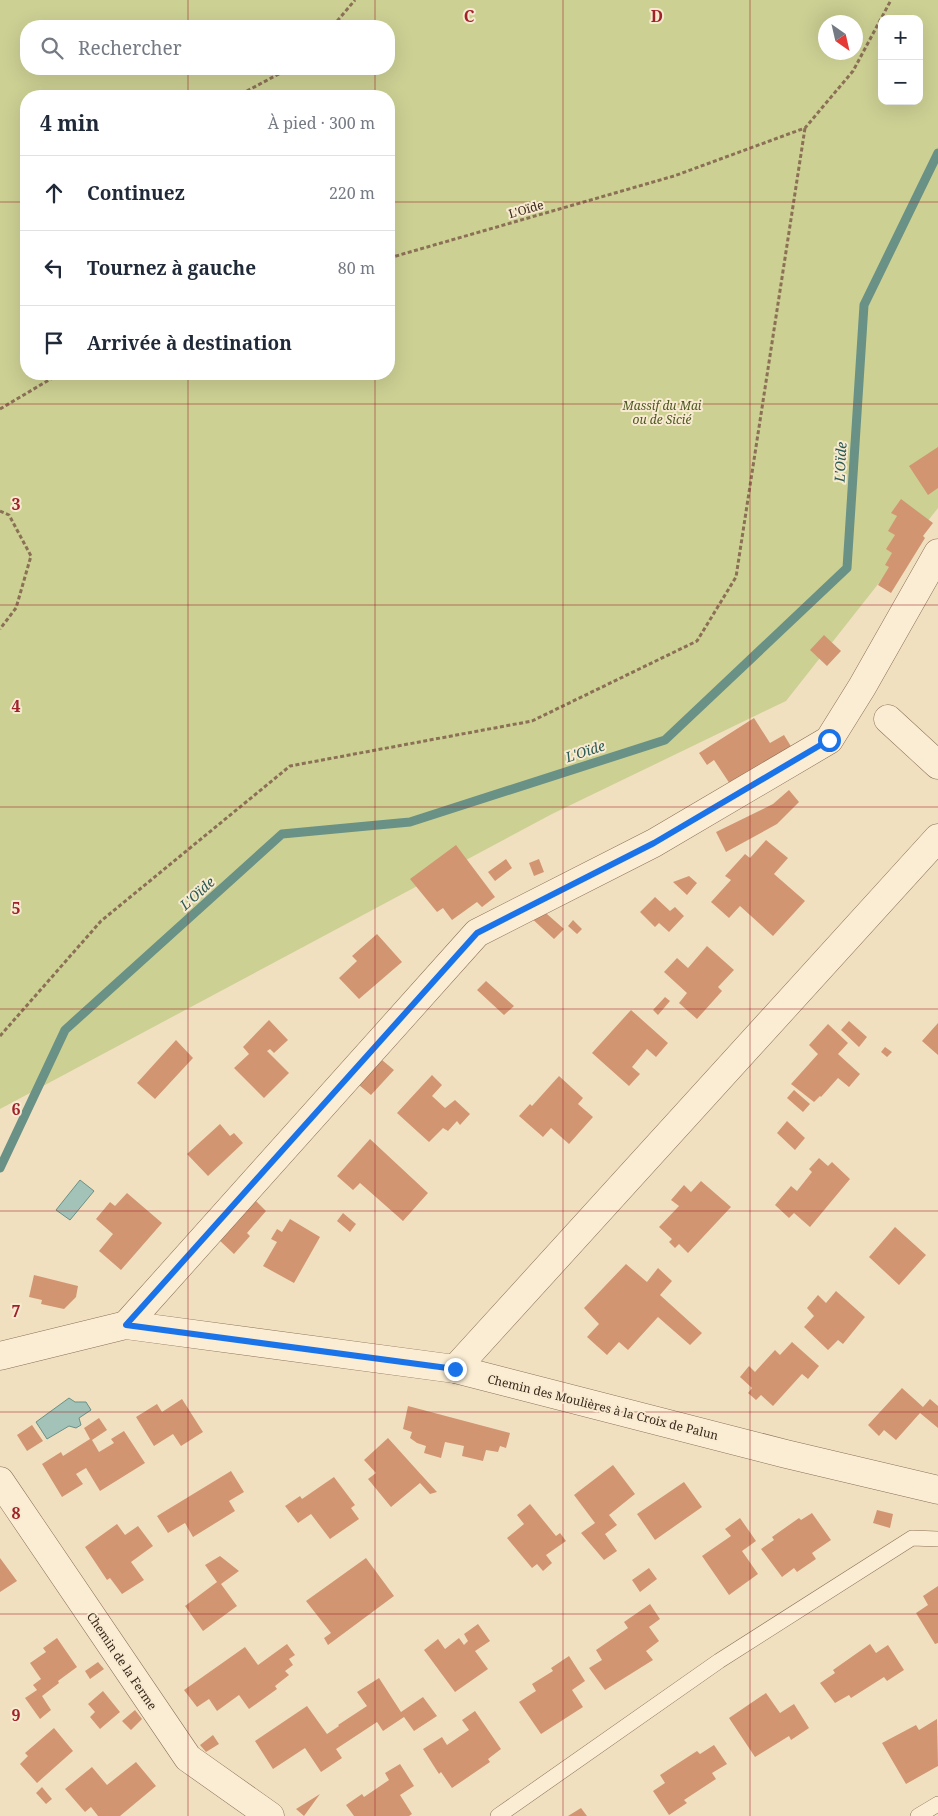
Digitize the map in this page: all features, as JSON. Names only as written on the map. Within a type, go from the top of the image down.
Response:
[{"type":"street","points":[[126,1325],[477,933],[654,843],[829,740],[862,687],[938,553]]},
{"type":"street","points":[[888,719],[938,765]]},
{"type":"street","points":[[455,1369],[938,838]]},
{"type":"street","name":"Chemin des Moulières à la Croix de Palun","points":[[0,1356],[126,1325],[455,1369],[786,1454],[938,1490]]},
{"type":"street","name":"Chemin de la Ferme","points":[[0,1481],[188,1758],[270,1816]]},
{"type":"lane","points":[[498,1816],[719,1661],[912,1538],[938,1539]]},
{"type":"lane","points":[[918,1816],[938,1804]]},
{"type":"path","points":[[338,20],[355,0]]},
{"type":"path","name":"L'Oïde","points":[[395,256],[674,176],[805,128],[853,71],[891,0]]},
{"type":"path","points":[[248,90],[277,75]]},
{"type":"path","points":[[0,1036],[101,921],[290,766],[532,721],[697,641],[736,577],[805,128]]},
{"type":"path","points":[[0,409],[49,380]]},
{"type":"path","points":[[0,511],[10,515],[31,556],[16,608],[0,629]]},
{"type":"green space","name":"Massif du Mai ou de Sicié","points":[[0,0],[938,0],[938,508],[786,701],[552,814],[0,1109]]},
{"type":"water","points":[[80,1180],[94,1191],[70,1220],[56,1210]]},
{"type":"water","points":[[69,1398],[75,1402],[86,1402],[91,1410],[79,1418],[81,1425],[76,1428],[69,1426],[47,1439],[36,1422]]},
{"type":"building","points":[[938,447],[938,488],[928,495],[909,466]]},
{"type":"building","points":[[901,499],[933,523],[923,536],[925,538],[891,593],[878,585],[889,567],[885,565],[892,553],[886,549],[895,535],[888,531],[897,516],[891,513]]},
{"type":"building","points":[[824,635],[841,651],[827,666],[810,650]]},
{"type":"building","points":[[754,718],[770,743],[784,735],[792,748],[732,787],[714,760],[707,765],[699,753]]},
{"type":"building","points":[[789,790],[799,802],[777,824],[726,852],[716,832],[773,804]]},
{"type":"building","points":[[766,840],[788,858],[774,874],[805,901],[773,936],[740,906],[729,918],[711,902],[731,880],[725,876],[745,854],[750,858]]},
{"type":"building","points":[[456,845],[495,897],[482,907],[477,902],[452,920],[443,908],[437,912],[410,879]]},
{"type":"building","points":[[506,859],[512,868],[495,881],[488,872]]},
{"type":"building","points":[[539,859],[544,872],[534,876],[529,863]]},
{"type":"building","points":[[689,876],[697,883],[687,895],[673,882]]},
{"type":"building","points":[[655,897],[670,911],[675,907],[684,916],[669,932],[659,923],[655,927],[640,912]]},
{"type":"building","points":[[539,907],[564,929],[554,939],[529,916]]},
{"type":"building","points":[[573,920],[582,929],[577,934],[568,926]]},
{"type":"building","points":[[377,934],[402,962],[359,999],[339,978],[357,961],[352,956]]},
{"type":"building","points":[[707,946],[734,970],[718,987],[722,991],[697,1019],[679,1003],[687,993],[664,972],[677,958],[688,968]]},
{"type":"building","points":[[486,981],[514,1006],[504,1015],[477,990]]},
{"type":"building","points":[[665,997],[670,1001],[658,1015],[653,1010]]},
{"type":"building","points":[[631,1010],[668,1043],[656,1057],[647,1049],[632,1067],[640,1074],[629,1086],[592,1053]]},
{"type":"building","points":[[269,1020],[288,1040],[274,1053],[270,1049],[267,1051],[289,1073],[264,1098],[234,1068],[249,1054],[243,1047]]},
{"type":"building","points":[[849,1021],[867,1037],[859,1047],[841,1030]]},
{"type":"building","points":[[938,1023],[938,1055],[922,1041]]},
{"type":"building","points":[[828,1024],[848,1043],[838,1054],[860,1074],[849,1087],[838,1078],[814,1102],[791,1084],[818,1054],[809,1045]]},
{"type":"building","points":[[176,1040],[193,1058],[155,1099],[137,1083]]},
{"type":"building","points":[[885,1047],[892,1052],[887,1057],[881,1052]]},
{"type":"building","points":[[382,1060],[394,1070],[371,1095],[359,1085]]},
{"type":"building","points":[[432,1075],[442,1085],[432,1096],[445,1108],[455,1100],[470,1114],[460,1125],[457,1121],[448,1131],[443,1128],[429,1142],[397,1113]]},
{"type":"building","points":[[559,1076],[583,1098],[578,1104],[593,1117],[569,1144],[551,1128],[543,1137],[519,1116],[530,1104],[532,1106]]},
{"type":"building","points":[[794,1090],[810,1104],[803,1112],[787,1098]]},
{"type":"building","points":[[787,1121],[805,1138],[795,1150],[777,1133]]},
{"type":"building","points":[[220,1124],[230,1136],[234,1133],[243,1143],[208,1176],[187,1154]]},
{"type":"building","points":[[370,1139],[428,1193],[403,1221],[360,1183],[353,1190],[337,1176]]},
{"type":"building","points":[[819,1158],[828,1166],[832,1162],[850,1179],[810,1227],[794,1213],[789,1218],[775,1205],[791,1186],[797,1191],[812,1172],[809,1169]]},
{"type":"building","points":[[701,1181],[731,1207],[688,1253],[679,1244],[675,1248],[669,1242],[672,1239],[659,1227],[679,1206],[671,1200],[684,1185],[691,1192]]},
{"type":"building","points":[[127,1193],[162,1223],[121,1270],[99,1251],[113,1234],[96,1219],[110,1202],[115,1206]]},
{"type":"building","points":[[254,1199],[266,1211],[247,1233],[250,1236],[234,1254],[218,1239]]},
{"type":"building","points":[[343,1213],[356,1224],[350,1232],[337,1221]]},
{"type":"building","points":[[290,1219],[320,1237],[294,1283],[263,1266],[277,1242],[271,1239],[277,1229],[282,1232]]},
{"type":"building","points":[[895,1227],[926,1255],[899,1285],[869,1257]]},
{"type":"building","points":[[626,1264],[647,1282],[658,1268],[672,1281],[660,1295],[702,1333],[690,1345],[658,1317],[628,1350],[619,1342],[607,1355],[587,1337],[599,1324],[584,1308]]},
{"type":"building","points":[[34,1275],[78,1286],[76,1297],[64,1309],[41,1304],[42,1300],[29,1297]]},
{"type":"building","points":[[836,1291],[865,1317],[843,1344],[838,1340],[828,1350],[804,1327],[814,1316],[807,1308],[818,1295],[826,1303]]},
{"type":"building","points":[[792,1342],[819,1366],[808,1379],[802,1374],[773,1406],[761,1395],[756,1400],[748,1393],[752,1388],[740,1377],[749,1366],[755,1372],[775,1350],[780,1355]]},
{"type":"building","points":[[902,1388],[923,1407],[930,1399],[938,1406],[938,1428],[920,1413],[896,1440],[884,1430],[879,1436],[868,1425]]},
{"type":"building","points":[[182,1399],[203,1432],[181,1446],[173,1434],[154,1446],[136,1417],[157,1404],[162,1412]]},
{"type":"building","points":[[408,1406],[510,1433],[506,1448],[500,1446],[498,1452],[486,1450],[483,1461],[462,1456],[464,1446],[445,1442],[441,1458],[424,1453],[426,1446],[410,1438],[412,1432],[403,1429]]},
{"type":"building","points":[[99,1418],[107,1430],[92,1440],[99,1452],[114,1443],[111,1439],[124,1431],[145,1463],[100,1491],[86,1468],[76,1474],[83,1484],[62,1497],[42,1464],[61,1452],[63,1456],[90,1439],[84,1428]]},
{"type":"building","points":[[32,1425],[43,1441],[27,1451],[17,1435]]},
{"type":"building","points":[[388,1438],[437,1492],[430,1494],[420,1483],[391,1507],[368,1479],[376,1473],[364,1460]]},
{"type":"building","points":[[613,1465],[635,1494],[609,1515],[617,1525],[605,1534],[617,1551],[604,1560],[581,1533],[595,1523],[574,1495]]},
{"type":"building","points":[[231,1471],[244,1492],[229,1501],[235,1511],[193,1537],[185,1523],[168,1533],[157,1516]]},
{"type":"building","points":[[334,1477],[355,1505],[351,1508],[359,1519],[330,1539],[311,1514],[298,1523],[285,1506],[300,1496],[302,1499]]},
{"type":"building","points":[[684,1482],[702,1507],[655,1540],[637,1514]]},
{"type":"building","points":[[530,1504],[556,1536],[560,1533],[566,1541],[546,1555],[552,1563],[543,1571],[537,1564],[532,1568],[507,1538],[524,1524],[517,1515]]},
{"type":"building","points":[[877,1510],[893,1514],[890,1528],[873,1523]]},
{"type":"building","points":[[812,1513],[831,1540],[812,1553],[816,1559],[797,1572],[794,1568],[782,1577],[761,1549],[774,1540],[772,1537],[799,1518],[801,1520]]},
{"type":"building","points":[[740,1518],[756,1541],[742,1551],[758,1574],[729,1595],[702,1556],[731,1536],[725,1529]]},
{"type":"building","points":[[117,1524],[125,1535],[138,1526],[153,1546],[131,1562],[144,1580],[122,1594],[110,1578],[107,1580],[85,1547]]},
{"type":"building","points":[[220,1556],[239,1571],[221,1584],[237,1606],[203,1631],[185,1606],[217,1582],[205,1565]]},
{"type":"building","points":[[0,1558],[17,1581],[0,1592]]},
{"type":"building","points":[[366,1558],[394,1596],[328,1645],[324,1638],[331,1633],[306,1601]]},
{"type":"building","points":[[649,1568],[657,1579],[640,1592],[632,1580]]},
{"type":"building","points":[[938,1586],[938,1643],[935,1644],[916,1613],[928,1605],[923,1596]]},
{"type":"building","points":[[650,1604],[660,1619],[649,1627],[659,1641],[646,1651],[653,1660],[605,1690],[589,1668],[602,1660],[596,1650],[628,1628],[624,1622]]},
{"type":"building","points":[[478,1624],[490,1641],[475,1651],[488,1669],[455,1692],[424,1650],[438,1639],[445,1649],[459,1638],[464,1645],[468,1641],[464,1634]]},
{"type":"building","points":[[57,1638],[77,1667],[42,1696],[51,1710],[40,1719],[25,1698],[37,1690],[33,1685],[41,1679],[30,1663],[46,1652],[43,1648]]},
{"type":"building","points":[[287,1644],[295,1655],[289,1659],[293,1665],[285,1671],[289,1675],[275,1686],[277,1689],[249,1709],[239,1695],[217,1711],[209,1699],[197,1707],[184,1690],[245,1647],[258,1665]]},
{"type":"building","points":[[870,1644],[876,1653],[888,1645],[904,1670],[887,1681],[884,1677],[851,1698],[849,1695],[835,1703],[820,1683],[835,1673],[833,1670]]},
{"type":"building","points":[[569,1656],[585,1681],[572,1690],[583,1707],[541,1734],[519,1702],[536,1691],[532,1684],[553,1671],[551,1668]]},
{"type":"building","points":[[98,1662],[104,1669],[90,1679],[85,1671]]},
{"type":"building","points":[[379,1678],[401,1712],[423,1697],[437,1716],[414,1731],[404,1717],[383,1731],[377,1722],[336,1749],[342,1758],[321,1772],[305,1748],[273,1769],[255,1741],[307,1706],[327,1734],[367,1706],[357,1692]]},
{"type":"building","points":[[103,1691],[120,1712],[100,1729],[90,1717],[95,1712],[88,1704]]},
{"type":"building","points":[[766,1693],[780,1713],[794,1704],[809,1728],[791,1740],[789,1736],[755,1757],[729,1718]]},
{"type":"building","points":[[135,1710],[142,1719],[131,1730],[122,1721]]},
{"type":"building","points":[[475,1711],[501,1749],[488,1759],[490,1762],[452,1788],[441,1772],[439,1774],[423,1749],[442,1737],[447,1745],[469,1730],[462,1720]]},
{"type":"building","points":[[937,1719],[938,1766],[906,1784],[882,1743],[916,1725],[919,1730]]},
{"type":"building","points":[[54,1728],[73,1751],[37,1783],[20,1764],[28,1756],[25,1753]]},
{"type":"building","points":[[213,1735],[219,1744],[206,1752],[200,1745]]},
{"type":"building","points":[[714,1745],[727,1764],[712,1773],[716,1779],[684,1800],[687,1803],[669,1815],[653,1791],[665,1783],[660,1775],[697,1751],[700,1754]]},
{"type":"building","points":[[136,1762],[156,1786],[120,1816],[98,1816],[91,1807],[85,1812],[65,1789],[92,1767],[107,1785]]},
{"type":"building","points":[[400,1764],[414,1786],[400,1795],[412,1814],[409,1816],[354,1816],[346,1805],[362,1794],[364,1797],[389,1780],[385,1773]]},
{"type":"building","points":[[42,1787],[52,1799],[46,1804],[36,1793]]},
{"type":"building","points":[[320,1794],[304,1816],[296,1809]]},
{"type":"building","points":[[581,1808],[587,1816],[568,1816]]},
{"type":"waterway","name":"L'Oïde","points":[[0,1168],[65,1030],[282,834],[410,822],[665,740],[847,568],[864,305],[938,153]]},
{"type":"route","points":[[455,1369],[126,1325],[477,933],[654,843],[829,740]]}]
